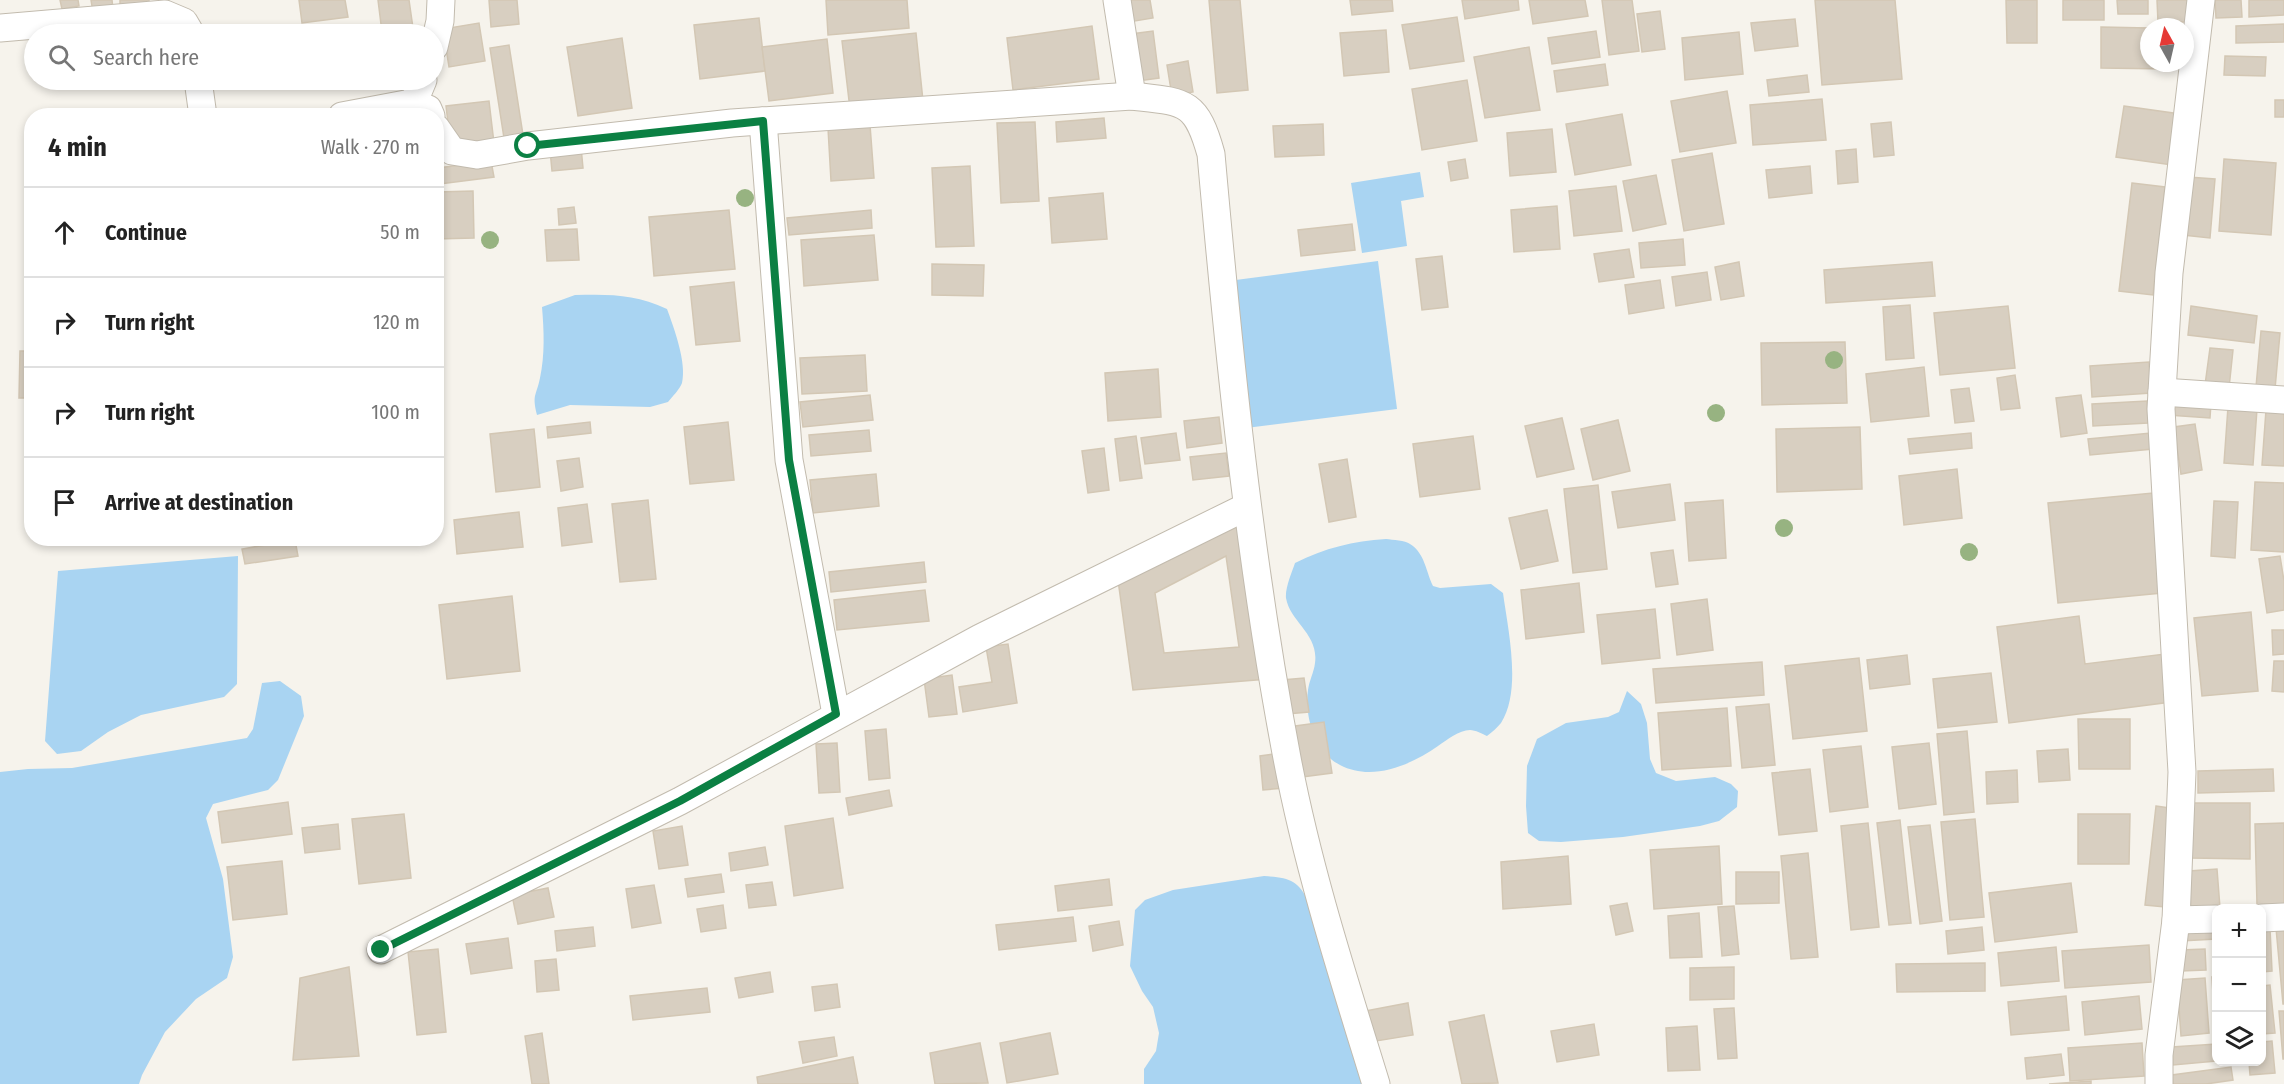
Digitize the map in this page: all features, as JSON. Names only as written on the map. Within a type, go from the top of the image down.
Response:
[{"type":"street","points":[[439,24],[441,0]]},
{"type":"street","points":[[1117,0],[1132,96]]},
{"type":"street","points":[[2159,1084],[2159,1055],[2176,920],[2182,772],[2161,409],[2169,273],[2200,0]]},
{"type":"street","points":[[47,24],[165,14],[185,19]]},
{"type":"street","points":[[0,28],[24,26]]},
{"type":"street","points":[[199,90],[202,108]]},
{"type":"street","points":[[422,108],[423,90]]},
{"type":"street","points":[[444,140],[452,151],[477,155],[528,146],[763,121],[1132,96],[1170,100],[1190,108],[1204,128],[1211,154],[1229,356],[1246,507],[1288,759],[1328,928],[1376,1084]]},
{"type":"street","points":[[763,121],[789,460],[836,714]]},
{"type":"street","points":[[2162,392],[2284,400]]},
{"type":"street","points":[[381,950],[680,801],[836,714],[980,638],[1246,507]]},
{"type":"street","points":[[2266,918],[2284,917]]},
{"type":"street","points":[[2176,920],[2212,919]]},
{"type":"water","points":[[1420,172],[1424,197],[1401,201],[1407,246],[1362,253],[1351,183]]},
{"type":"water","points":[[1378,261],[1397,409],[1246,428],[1228,281]]},
{"type":"water","points":[[575,295],[622,296],[644,300],[667,309],[683,366],[682,383],[668,402],[650,407],[570,405],[537,415],[535,399],[542,369],[544,334],[542,307]]},
{"type":"water","points":[[1386,539],[1405,542],[1419,552],[1433,586],[1440,588],[1491,584],[1503,593],[1512,660],[1511,694],[1501,723],[1487,736],[1466,730],[1404,765],[1365,772],[1352,770],[1331,759],[1313,732],[1307,700],[1315,653],[1309,636],[1289,606],[1286,594],[1295,563],[1339,546]]},
{"type":"water","points":[[238,556],[237,684],[224,697],[141,715],[108,732],[81,751],[57,754],[45,741],[58,571]]},
{"type":"water","points":[[280,681],[301,696],[304,716],[278,780],[268,790],[213,804],[206,818],[223,879],[233,957],[227,978],[196,999],[165,1032],[139,1084],[0,1084],[0,772],[72,768],[247,738],[253,729],[262,683]]},
{"type":"water","points":[[1627,691],[1641,704],[1647,723],[1650,759],[1656,773],[1676,781],[1715,777],[1731,784],[1738,791],[1737,807],[1719,821],[1700,826],[1623,837],[1561,842],[1539,841],[1528,833],[1526,806],[1527,766],[1537,739],[1566,723],[1608,717],[1619,712]]},
{"type":"water","points":[[1264,876],[1286,879],[1297,884],[1309,903],[1363,1084],[1144,1084],[1144,1069],[1156,1051],[1159,1033],[1153,1007],[1130,966],[1135,910],[1145,900],[1173,890]]},
{"type":"building","points":[[60,0],[78,0],[79,6],[62,9]]},
{"type":"building","points":[[91,0],[112,0],[113,9],[93,12]]},
{"type":"building","points":[[120,0],[149,0],[149,2],[120,5]]},
{"type":"building","points":[[299,0],[345,0],[348,17],[302,23]]},
{"type":"building","points":[[378,0],[409,0],[412,24],[381,24]]},
{"type":"building","points":[[489,0],[517,0],[519,24],[491,27]]},
{"type":"building","points":[[826,0],[907,0],[909,28],[828,35]]},
{"type":"building","points":[[1126,0],[1150,0],[1153,18],[1129,22]]},
{"type":"building","points":[[1209,0],[1240,0],[1248,90],[1217,93]]},
{"type":"building","points":[[1350,0],[1392,0],[1393,11],[1352,15]]},
{"type":"building","points":[[1462,0],[1518,0],[1519,10],[1465,19]]},
{"type":"building","points":[[1529,0],[1585,0],[1588,16],[1533,24]]},
{"type":"building","points":[[1602,0],[1632,0],[1639,51],[1609,55]]},
{"type":"building","points":[[1815,0],[1895,0],[1902,79],[1822,85]]},
{"type":"building","points":[[2006,0],[2037,0],[2037,43],[2007,43]]},
{"type":"building","points":[[2063,0],[2104,0],[2104,20],[2063,20]]},
{"type":"building","points":[[2117,0],[2148,0],[2148,14],[2118,14]]},
{"type":"building","points":[[2157,0],[2188,0],[2188,18],[2158,18]]},
{"type":"building","points":[[2215,0],[2241,0],[2242,17],[2216,18]]},
{"type":"building","points":[[2249,0],[2284,0],[2284,15],[2249,17]]},
{"type":"building","points":[[1660,11],[1665,49],[1642,52],[1637,14]]},
{"type":"building","points":[[1457,17],[1464,61],[1410,69],[1402,25]]},
{"type":"building","points":[[759,18],[765,71],[700,79],[694,25]]},
{"type":"building","points":[[1795,19],[1798,46],[1755,51],[1751,23]]},
{"type":"building","points":[[479,23],[485,61],[449,67],[444,29]]},
{"type":"building","points":[[2284,24],[2284,42],[2236,43],[2236,26]]},
{"type":"building","points":[[1092,26],[1099,79],[1013,90],[1007,38]]},
{"type":"building","points":[[2101,27],[2140,28],[2140,69],[2101,68]]},
{"type":"building","points":[[1386,30],[1389,72],[1344,76],[1340,33]]},
{"type":"building","points":[[1153,31],[1159,78],[1138,81],[1131,34]]},
{"type":"building","points":[[1596,31],[1600,57],[1552,64],[1548,38]]},
{"type":"building","points":[[1739,32],[1743,74],[1685,80],[1682,38]]},
{"type":"building","points":[[916,33],[923,101],[850,109],[842,41]]},
{"type":"building","points":[[622,38],[632,108],[578,116],[567,47]]},
{"type":"building","points":[[827,39],[833,93],[769,101],[762,47]]},
{"type":"building","points":[[509,45],[523,135],[504,138],[490,48]]},
{"type":"building","points":[[1529,47],[1540,110],[1485,118],[1474,57]]},
{"type":"building","points":[[2225,56],[2266,57],[2265,76],[2224,75]]},
{"type":"building","points":[[1188,61],[1193,92],[1172,96],[1167,65]]},
{"type":"building","points":[[1605,64],[1608,85],[1557,92],[1554,71]]},
{"type":"building","points":[[1807,75],[1809,92],[1769,96],[1767,80]]},
{"type":"building","points":[[1467,80],[1477,141],[1422,150],[1412,89]]},
{"type":"building","points":[[1727,91],[1736,143],[1680,152],[1671,101]]},
{"type":"building","points":[[1822,99],[1826,140],[1753,145],[1750,105]]},
{"type":"building","points":[[2275,100],[2284,100],[2284,117],[2275,117]]},
{"type":"building","points":[[489,101],[494,143],[451,148],[446,106]]},
{"type":"building","points":[[2124,106],[2180,114],[2172,165],[2116,157]]},
{"type":"building","points":[[1622,114],[1631,165],[1575,175],[1566,124]]},
{"type":"building","points":[[1104,118],[1106,138],[1057,142],[1056,122]]},
{"type":"building","points":[[1035,122],[1039,201],[1001,203],[997,123]]},
{"type":"building","points":[[1891,122],[1894,155],[1874,157],[1871,124]]},
{"type":"building","points":[[1323,124],[1324,155],[1275,157],[1273,126]]},
{"type":"building","points":[[870,125],[874,178],[831,181],[828,128]]},
{"type":"building","points":[[1552,129],[1556,172],[1510,176],[1507,133]]},
{"type":"building","points":[[581,147],[583,168],[552,171],[550,150]]},
{"type":"building","points":[[1856,149],[1858,182],[1838,184],[1836,151]]},
{"type":"building","points":[[1712,153],[1724,224],[1684,231],[1672,160]]},
{"type":"building","points":[[1465,159],[1468,178],[1451,181],[1448,162]]},
{"type":"building","points":[[2224,159],[2276,163],[2271,235],[2219,231]]},
{"type":"building","points":[[491,161],[494,177],[444,183],[444,167]]},
{"type":"building","points":[[970,166],[974,246],[936,247],[932,168]]},
{"type":"building","points":[[1810,166],[1812,193],[1769,198],[1766,170]]},
{"type":"building","points":[[1656,175],[1666,224],[1633,231],[1623,181]]},
{"type":"building","points":[[2188,177],[2215,179],[2210,238],[2183,235]]},
{"type":"building","points":[[2132,183],[2165,187],[2153,295],[2119,291]]},
{"type":"building","points":[[1616,186],[1622,231],[1574,236],[1569,191]]},
{"type":"building","points":[[473,191],[474,238],[444,239],[444,192]]},
{"type":"building","points":[[1103,193],[1107,239],[1052,243],[1049,198]]},
{"type":"building","points":[[1557,206],[1560,249],[1514,252],[1511,210]]},
{"type":"building","points":[[574,207],[576,223],[559,225],[558,209]]},
{"type":"building","points":[[729,210],[735,269],[654,276],[649,217]]},
{"type":"building","points":[[871,210],[872,228],[789,235],[787,218]]},
{"type":"building","points":[[1352,224],[1355,250],[1301,256],[1298,230]]},
{"type":"building","points":[[577,229],[579,260],[547,261],[545,230]]},
{"type":"building","points":[[874,235],[878,280],[804,286],[801,240]]},
{"type":"building","points":[[1683,239],[1685,265],[1641,268],[1639,243]]},
{"type":"building","points":[[1629,249],[1634,277],[1599,282],[1594,254]]},
{"type":"building","points":[[1442,256],[1448,307],[1422,310],[1416,259]]},
{"type":"building","points":[[1739,262],[1744,296],[1721,300],[1715,267]]},
{"type":"building","points":[[1932,262],[1935,296],[1826,303],[1824,270]]},
{"type":"building","points":[[932,264],[984,265],[983,296],[932,295]]},
{"type":"building","points":[[1707,272],[1711,300],[1676,306],[1672,277]]},
{"type":"building","points":[[1660,280],[1664,308],[1629,314],[1625,285]]},
{"type":"building","points":[[734,282],[740,341],[696,345],[690,287]]},
{"type":"building","points":[[1910,305],[1914,358],[1886,360],[1883,307]]},
{"type":"building","points":[[2008,306],[2015,368],[1940,375],[1934,313]]},
{"type":"building","points":[[2191,306],[2257,316],[2254,343],[2188,335]]},
{"type":"building","points":[[2261,331],[2280,333],[2275,389],[2256,387]]},
{"type":"building","points":[[1845,342],[1847,403],[1762,405],[1761,343]]},
{"type":"building","points":[[2210,348],[2233,350],[2229,388],[2205,385]]},
{"type":"building","points":[[20,351],[24,351],[24,398],[19,398]]},
{"type":"building","points":[[865,355],[867,391],[802,394],[800,358]]},
{"type":"building","points":[[2149,362],[2151,393],[2092,397],[2090,366]]},
{"type":"building","points":[[1924,367],[1929,416],[1871,422],[1866,374]]},
{"type":"building","points":[[1158,369],[1161,417],[1108,421],[1105,373]]},
{"type":"building","points":[[2015,375],[2020,408],[2001,410],[1997,378]]},
{"type":"building","points":[[1969,388],[1974,421],[1955,423],[1951,390]]},
{"type":"building","points":[[870,395],[873,420],[803,427],[800,402]]},
{"type":"building","points":[[2081,395],[2087,433],[2061,437],[2056,398]]},
{"type":"building","points":[[2169,400],[2211,403],[2210,418],[2168,415]]},
{"type":"building","points":[[2147,401],[2148,423],[2093,426],[2092,404]]},
{"type":"building","points":[[2228,407],[2257,409],[2253,465],[2224,463]]},
{"type":"building","points":[[2266,410],[2284,411],[2284,466],[2262,465]]},
{"type":"building","points":[[1219,417],[1222,443],[1187,448],[1184,421]]},
{"type":"building","points":[[1562,418],[1574,469],[1537,477],[1525,426]]},
{"type":"building","points":[[1618,420],[1630,471],[1593,480],[1581,429]]},
{"type":"building","points":[[590,422],[591,433],[548,438],[547,427]]},
{"type":"building","points":[[728,422],[734,480],[690,484],[684,427]]},
{"type":"building","points":[[2195,424],[2202,470],[2181,474],[2174,427]]},
{"type":"building","points":[[1860,427],[1862,489],[1777,492],[1776,429]]},
{"type":"building","points":[[534,429],[540,487],[496,492],[490,434]]},
{"type":"building","points":[[869,430],[871,451],[811,456],[809,435]]},
{"type":"building","points":[[1176,433],[1180,460],[1145,464],[1141,438]]},
{"type":"building","points":[[1971,433],[1972,448],[1910,454],[1908,439]]},
{"type":"building","points":[[2151,433],[2153,449],[2090,455],[2088,439]]},
{"type":"building","points":[[1136,436],[1142,478],[1120,481],[1115,439]]},
{"type":"building","points":[[1473,436],[1480,489],[1420,497],[1413,444]]},
{"type":"building","points":[[1104,448],[1109,490],[1088,493],[1082,451]]},
{"type":"building","points":[[1226,453],[1229,476],[1193,480],[1190,457]]},
{"type":"building","points":[[579,458],[583,487],[561,491],[557,461]]},
{"type":"building","points":[[1347,459],[1356,517],[1329,522],[1319,464]]},
{"type":"building","points":[[1957,469],[1962,518],[1904,525],[1899,476]]},
{"type":"building","points":[[876,474],[879,506],[813,513],[810,480]]},
{"type":"building","points":[[2255,482],[2284,483],[2284,552],[2251,550]]},
{"type":"building","points":[[1670,484],[1675,520],[1618,528],[1612,492]]},
{"type":"building","points":[[1598,485],[1607,569],[1573,573],[1564,489]]},
{"type":"building","points":[[2153,493],[2162,593],[2058,603],[2048,503]]},
{"type":"building","points":[[648,500],[656,579],[620,582],[612,504]]},
{"type":"building","points":[[1723,500],[1726,558],[1689,561],[1685,503]]},
{"type":"building","points":[[2214,501],[2238,502],[2235,558],[2211,556]]},
{"type":"building","points":[[587,504],[592,542],[562,546],[558,508]]},
{"type":"building","points":[[1547,510],[1558,561],[1521,569],[1509,518]]},
{"type":"building","points":[[519,512],[523,547],[457,554],[454,520]]},
{"type":"building","points":[[1244,514],[1268,679],[1133,690],[1118,580]],"holes":[[[1226,556],[1239,647],[1164,653],[1155,593]]]},
{"type":"building","points":[[260,546],[296,546],[298,556],[245,564],[242,549]]},
{"type":"building","points":[[1673,550],[1678,584],[1656,587],[1651,553]]},
{"type":"building","points":[[2280,556],[2284,581],[2284,610],[2267,613],[2259,559]]},
{"type":"building","points":[[924,562],[926,582],[831,592],[829,572]]},
{"type":"building","points":[[1579,583],[1584,632],[1526,639],[1521,590]]},
{"type":"building","points":[[925,590],[929,621],[837,630],[834,600]]},
{"type":"building","points":[[512,596],[520,671],[447,679],[439,605]]},
{"type":"building","points":[[1707,599],[1713,650],[1677,655],[1671,604]]},
{"type":"building","points":[[1655,609],[1660,658],[1602,664],[1597,615]]},
{"type":"building","points":[[2251,612],[2258,691],[2202,696],[2194,618]]},
{"type":"building","points":[[2079,616],[2085,664],[2165,654],[2171,702],[2009,723],[1997,627]]},
{"type":"building","points":[[2272,630],[2284,630],[2284,654],[2273,655]]},
{"type":"building","points":[[1008,644],[1017,703],[963,712],[959,687],[992,682],[986,647]]},
{"type":"building","points":[[1907,655],[1910,684],[1870,689],[1867,660]]},
{"type":"building","points":[[1859,658],[1867,731],[1793,739],[1785,666]]},
{"type":"building","points":[[2274,661],[2284,661],[2284,692],[2272,691]]},
{"type":"building","points":[[1762,662],[1764,695],[1656,703],[1653,669]]},
{"type":"building","points":[[1991,673],[1997,722],[1938,728],[1933,679]]},
{"type":"building","points":[[952,675],[957,714],[929,717],[924,679]]},
{"type":"building","points":[[1304,678],[1309,712],[1287,714],[1282,680]]},
{"type":"building","points":[[1769,704],[1775,765],[1742,768],[1736,707]]},
{"type":"building","points":[[1727,708],[1731,766],[1662,770],[1658,713]]},
{"type":"building","points":[[2078,719],[2130,719],[2130,769],[2079,769]]},
{"type":"building","points":[[1324,722],[1332,773],[1295,778],[1288,727]]},
{"type":"building","points":[[886,729],[890,778],[869,780],[865,731]]},
{"type":"building","points":[[1967,731],[1974,812],[1944,815],[1937,734]]},
{"type":"building","points":[[837,743],[840,792],[819,793],[816,744]]},
{"type":"building","points":[[1929,743],[1936,804],[1899,809],[1892,747]]},
{"type":"building","points":[[1861,746],[1868,807],[1830,812],[1823,750]]},
{"type":"building","points":[[2068,749],[2070,780],[2039,782],[2037,751]]},
{"type":"building","points":[[1281,753],[1285,788],[1263,790],[1260,756]]},
{"type":"building","points":[[1810,769],[1817,831],[1779,835],[1772,773]]},
{"type":"building","points":[[2273,769],[2274,791],[2198,793],[2198,771]]},
{"type":"building","points":[[2017,770],[2018,802],[1987,804],[1986,772]]},
{"type":"building","points":[[889,790],[892,806],[849,815],[846,798]]},
{"type":"building","points":[[288,802],[292,834],[222,843],[218,812]]},
{"type":"building","points":[[2192,803],[2250,803],[2250,859],[2191,858]]},
{"type":"building","points":[[2156,806],[2176,809],[2165,907],[2145,905]]},
{"type":"building","points":[[404,814],[411,878],[359,884],[352,819]]},
{"type":"building","points":[[2078,814],[2130,814],[2129,864],[2078,864]]},
{"type":"building","points":[[833,818],[843,888],[794,896],[785,826]]},
{"type":"building","points":[[1975,819],[1984,917],[1950,920],[1941,822]]},
{"type":"building","points":[[1900,820],[1911,923],[1889,925],[1877,823]]},
{"type":"building","points":[[1868,823],[1879,927],[1851,930],[1841,826]]},
{"type":"building","points":[[2284,823],[2284,904],[2257,904],[2255,824]]},
{"type":"building","points":[[338,824],[340,849],[305,853],[302,828]]},
{"type":"building","points":[[1930,825],[1942,921],[1920,924],[1908,827]]},
{"type":"building","points":[[682,826],[688,865],[659,869],[653,831]]},
{"type":"building","points":[[1719,846],[1722,904],[1654,909],[1650,850]]},
{"type":"building","points":[[765,847],[768,865],[731,871],[729,853]]},
{"type":"building","points":[[1808,853],[1818,957],[1791,959],[1781,856]]},
{"type":"building","points":[[1568,856],[1571,904],[1503,909],[1501,862]]},
{"type":"building","points":[[282,861],[287,914],[233,920],[227,867]]},
{"type":"building","points":[[2217,869],[2220,904],[2212,904],[2212,909],[2191,913],[2189,871]]},
{"type":"building","points":[[1736,872],[1779,872],[1779,903],[1736,904]]},
{"type":"building","points":[[721,874],[724,892],[688,897],[685,879]]},
{"type":"building","points":[[1109,879],[1112,905],[1058,911],[1055,886]]},
{"type":"building","points":[[772,882],[776,905],[749,908],[746,885]]},
{"type":"building","points":[[2071,883],[2077,932],[1995,942],[1989,893]]},
{"type":"building","points":[[654,885],[661,923],[632,928],[626,889]]},
{"type":"building","points":[[548,888],[554,917],[518,924],[512,895]]},
{"type":"building","points":[[1627,903],[1633,931],[1616,935],[1610,906]]},
{"type":"building","points":[[723,905],[726,928],[701,932],[697,909]]},
{"type":"building","points":[[1734,906],[1739,954],[1722,956],[1718,907]]},
{"type":"building","points":[[1699,913],[1702,957],[1670,958],[1668,916]]},
{"type":"building","points":[[1073,917],[1076,941],[999,950],[996,925]]},
{"type":"building","points":[[1119,921],[1123,945],[1093,951],[1089,926]]},
{"type":"building","points":[[593,927],[595,946],[557,951],[555,931]]},
{"type":"building","points":[[1982,927],[1984,950],[1948,954],[1946,931]]},
{"type":"building","points":[[2212,927],[2212,939],[2181,941],[2180,929]]},
{"type":"building","points":[[2276,928],[2284,928],[2284,1004],[2283,1004]]},
{"type":"building","points":[[2270,929],[2272,971],[2266,972],[2266,958],[2266,930]]},
{"type":"building","points":[[508,938],[512,968],[471,974],[466,944]]},
{"type":"building","points":[[2149,945],[2151,982],[2065,988],[2062,951]]},
{"type":"building","points":[[2056,947],[2059,981],[2001,986],[1998,953]]},
{"type":"building","points":[[438,949],[446,1032],[417,1035],[408,952]]},
{"type":"building","points":[[2205,949],[2206,970],[2181,971],[2180,950]]},
{"type":"building","points":[[556,959],[559,990],[537,992],[535,961]]},
{"type":"building","points":[[1985,963],[1985,991],[1897,992],[1896,964]]},
{"type":"building","points":[[349,967],[359,1056],[293,1060],[300,978]]},
{"type":"building","points":[[1734,967],[1734,999],[1690,1000],[1690,968]]},
{"type":"building","points":[[770,972],[773,992],[739,998],[735,978]]},
{"type":"building","points":[[2205,978],[2209,1033],[2181,1036],[2177,980]]},
{"type":"building","points":[[837,984],[840,1007],[815,1011],[812,987]]},
{"type":"building","points":[[2270,985],[2275,1033],[2266,1034],[2266,986]]},
{"type":"building","points":[[707,988],[710,1012],[633,1020],[630,996]]},
{"type":"building","points":[[2066,996],[2069,1030],[2011,1035],[2008,1002]]},
{"type":"building","points":[[2139,996],[2142,1029],[2085,1035],[2082,1002]]},
{"type":"building","points":[[1408,1003],[1413,1035],[1370,1042],[1365,1011]]},
{"type":"building","points":[[1734,1008],[1737,1058],[1718,1059],[1714,1009]]},
{"type":"building","points":[[2279,1011],[2284,1011],[2284,1059],[2283,1059]]},
{"type":"building","points":[[1484,1015],[1498,1083],[1462,1084],[1449,1022]]},
{"type":"building","points":[[1594,1024],[1599,1055],[1557,1062],[1551,1031]]},
{"type":"building","points":[[1697,1026],[1700,1070],[1668,1071],[1666,1028]]},
{"type":"building","points":[[542,1033],[549,1084],[532,1084],[525,1036]]},
{"type":"building","points":[[1050,1033],[1058,1074],[1007,1083],[1000,1043]]},
{"type":"building","points":[[834,1037],[837,1056],[803,1063],[799,1042]]},
{"type":"building","points":[[2272,1041],[2275,1073],[2250,1075],[2249,1066],[2266,1066],[2266,1042]]},
{"type":"building","points":[[980,1043],[988,1083],[935,1084],[930,1053]]},
{"type":"building","points":[[2142,1043],[2144,1076],[2070,1081],[2068,1048]]},
{"type":"building","points":[[2212,1044],[2212,1061],[2173,1065],[2172,1047]]},
{"type":"building","points":[[2061,1054],[2064,1075],[2027,1079],[2025,1058]]},
{"type":"building","points":[[853,1057],[858,1084],[758,1084],[757,1077]]},
{"type":"building","points":[[2231,1067],[2233,1080],[2206,1084],[2173,1084],[2172,1075]]},
{"type":"building","points":[[2091,1081],[2091,1084],[2049,1084]]},
{"type":"route","points":[[381,950],[680,801],[836,714],[789,460],[763,121],[528,146]]}]
